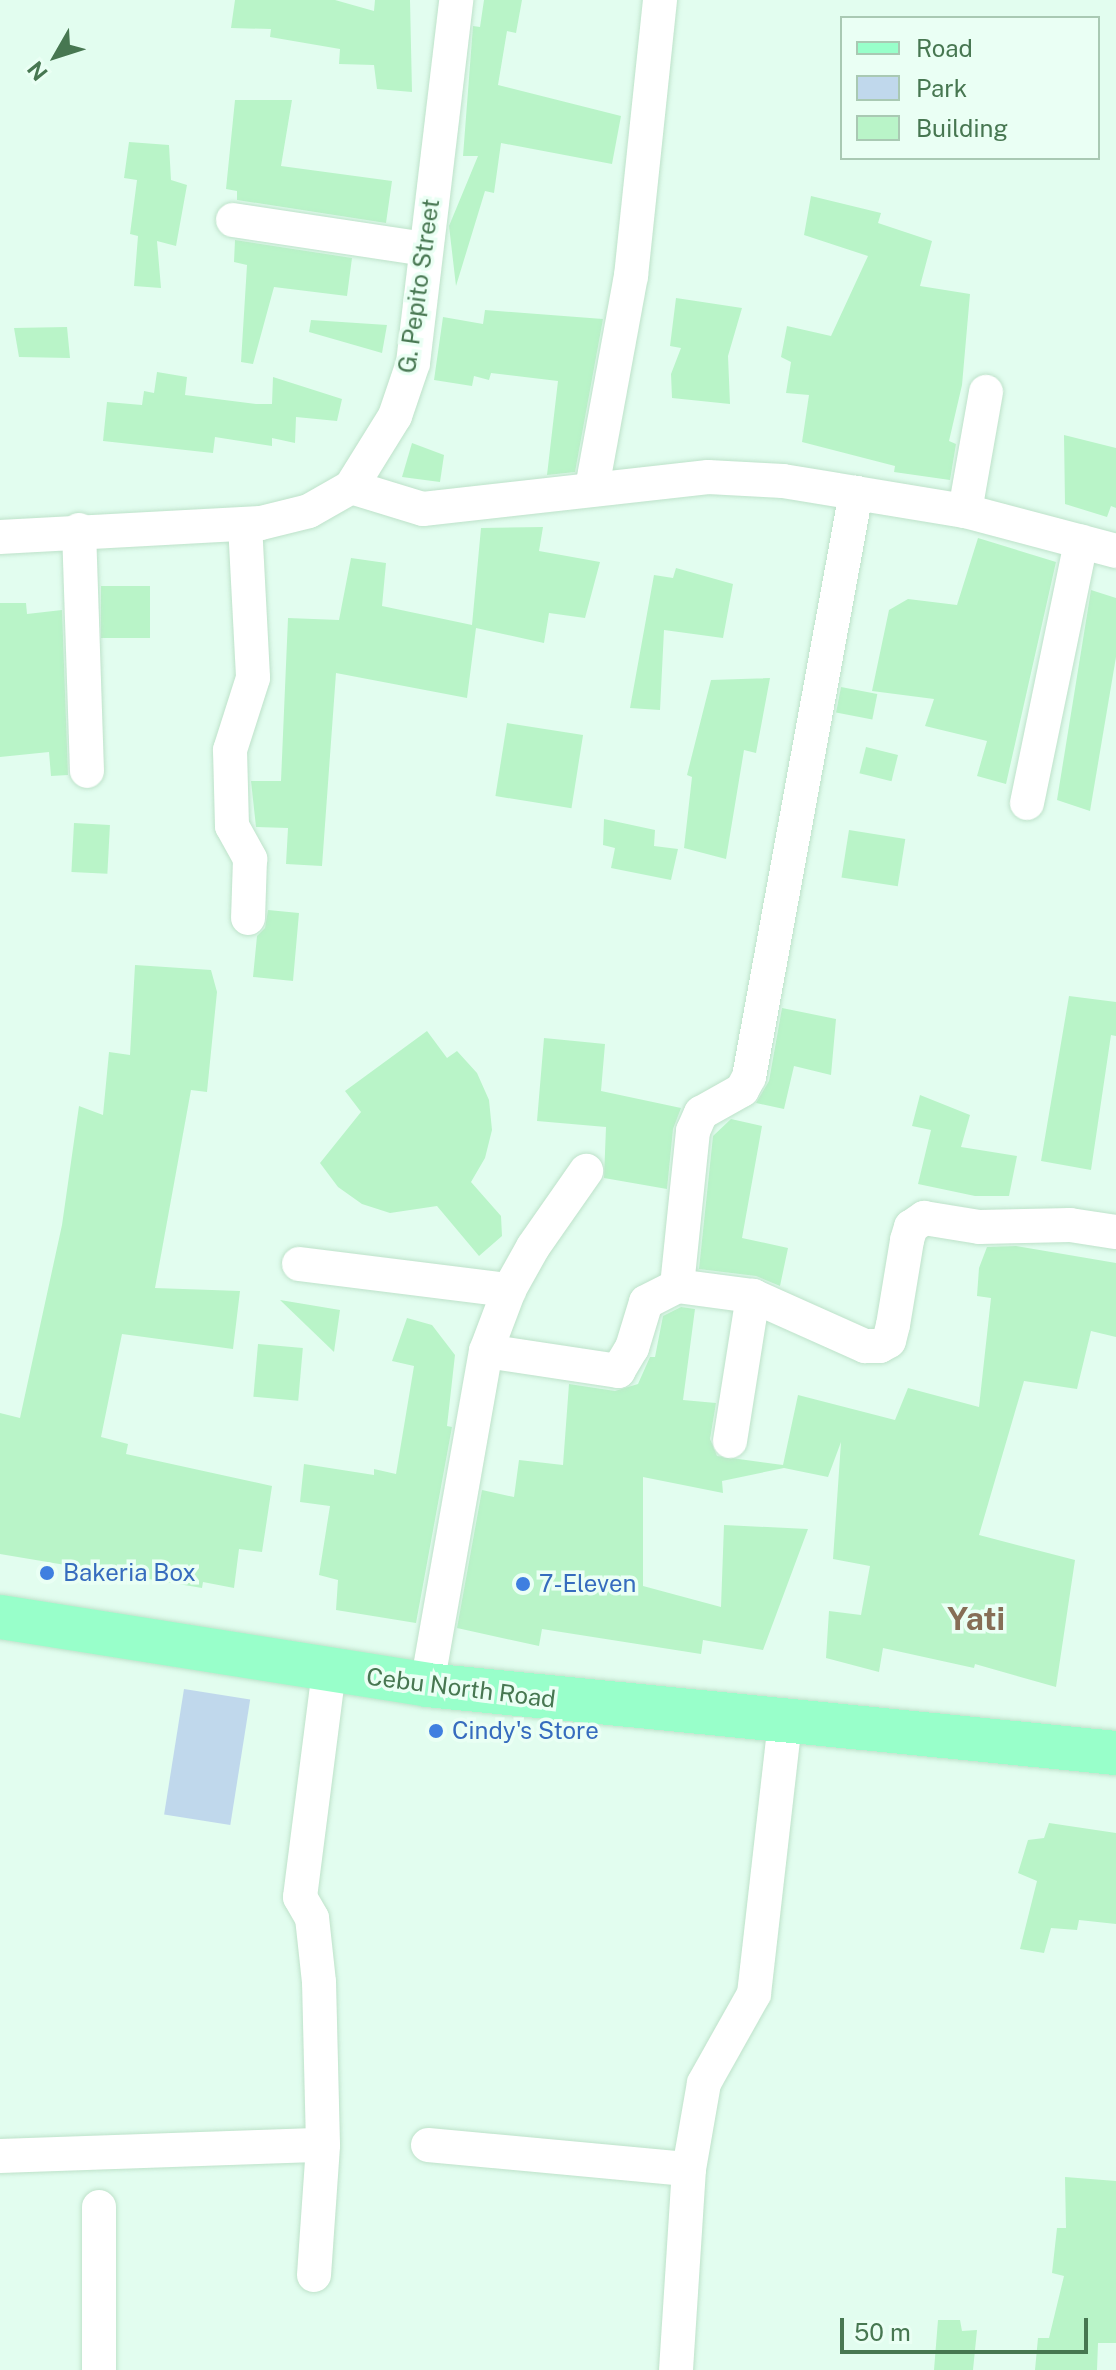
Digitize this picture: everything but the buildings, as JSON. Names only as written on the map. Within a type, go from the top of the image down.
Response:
[{"type":"main road","name":"Cebu North Road","points":[[0,1617],[329,1672],[427,1685],[785,1724],[1115,1745]]},
{"type":"street","name":"G. Pepito Street","points":[[0,537],[79,530],[245,524],[309,511],[351,487],[395,416],[413,363],[456,0]]},
{"type":"street","points":[[592,488],[631,276],[660,0]]},
{"type":"street","points":[[233,220],[425,249]]},
{"type":"street","points":[[965,511],[986,392]]},
{"type":"street","points":[[351,487],[423,509],[708,477],[783,481],[965,511],[1116,551]]},
{"type":"street","points":[[677,1286],[693,1131],[701,1113],[742,1090],[749,1077],[856,493]]},
{"type":"street","points":[[245,524],[253,678],[230,750],[232,826],[250,859],[248,918]]},
{"type":"street","points":[[79,530],[87,771]]},
{"type":"street","points":[[1027,803],[1081,542]]},
{"type":"street","points":[[427,1685],[486,1351],[509,1290],[586,1171]]},
{"type":"street","points":[[486,1351],[618,1371],[632,1348],[646,1302],[677,1286],[753,1296],[865,1346],[880,1346],[889,1341],[911,1227],[924,1218],[979,1227],[1070,1225],[1116,1232]]},
{"type":"street","points":[[299,1264],[509,1290]]},
{"type":"street","points":[[730,1441],[753,1296]]},
{"type":"street","points":[[314,2275],[323,2145],[319,1982],[312,1918],[300,1897],[329,1672]]},
{"type":"street","points":[[676,2370],[689,2169],[704,2083],[754,1994],[785,1724]]},
{"type":"street","points":[[0,2156],[323,2145]]},
{"type":"street","points":[[428,2145],[689,2169]]},
{"type":"street","points":[[99,2207],[99,2370]]},
{"type":"green space","points":[[184,1689],[250,1699],[230,1825],[164,1814]]},
{"type":"place","name":"Bakeria Box","points":[[47,1573]]},
{"type":"place","name":"7-Eleven","points":[[523,1584]]},
{"type":"place","name":"Cindy's Store","points":[[436,1731]]},
{"type":"district","name":"Yati","points":[[976,1619]]}]
